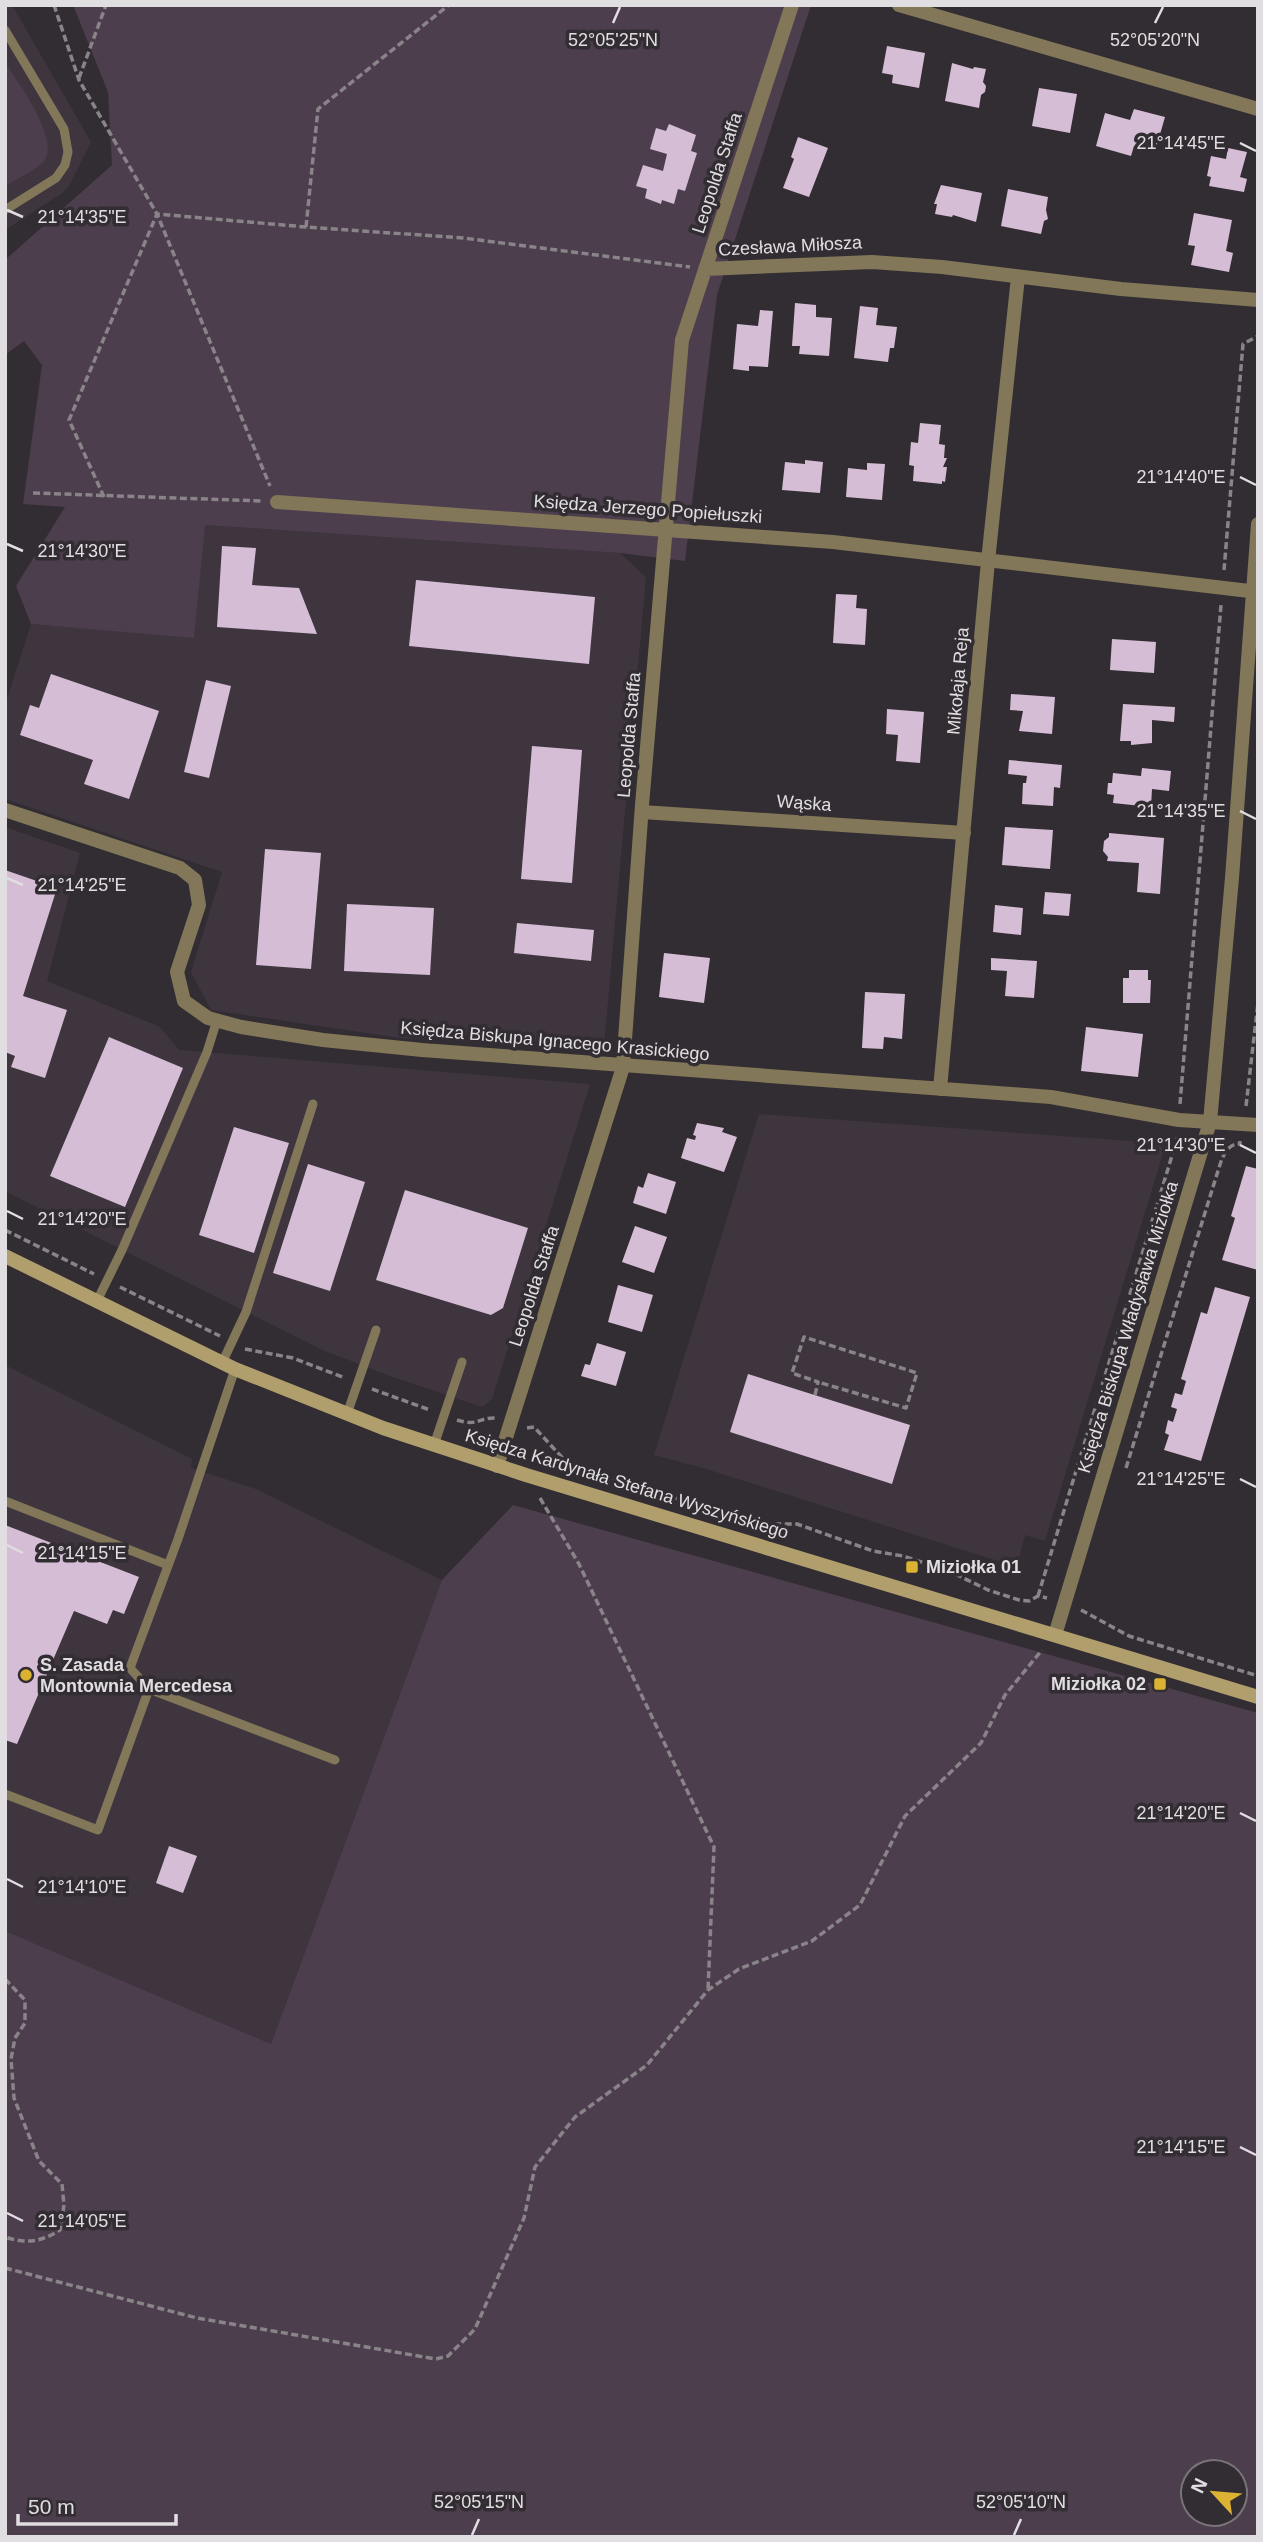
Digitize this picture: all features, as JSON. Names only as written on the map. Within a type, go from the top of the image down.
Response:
[{"type":"street","name":"Leopolda Staffa","points":[[497,1466],[624,1067],[642,812],[682,340],[792,5]]},
{"type":"street","points":[[899,5],[1258,109]]},
{"type":"street","name":"Czesława Miłosza","points":[[705,269],[872,262],[942,267],[1121,289],[1258,300]]},
{"type":"street","name":"Mikołaja Reja","points":[[940,1089],[988,561],[1018,277]]},
{"type":"street","name":"Księdza Jerzego Popiełuszki","points":[[277,502],[833,541],[1255,592]]},
{"type":"street","name":"Księdza Biskupa Władysława Miziołka","points":[[1055,1635],[1210,1122],[1255,592],[1258,524]]},
{"type":"street","name":"Księdza Biskupa Ignacego Krasickiego","points":[[5,810],[180,868],[195,880],[199,905],[177,972],[184,1001],[208,1018],[241,1027],[323,1040],[624,1067],[1051,1097],[1179,1120],[1251,1125]]},
{"type":"street","name":"Wąska","points":[[642,812],[964,833]]},
{"type":"street","name":"Księdza Kardynała Stefana Wyszyńskiego","points":[[5,1256],[229,1366],[347,1414],[497,1466],[1258,1698]]},
{"type":"lane","points":[[5,30],[64,129],[68,152],[65,165],[56,178],[5,210]]},
{"type":"lane","points":[[97,1301],[122,1250],[217,1020]]},
{"type":"lane","points":[[313,1104],[168,1565],[130,1668],[149,1689],[335,1760]]},
{"type":"lane","points":[[347,1414],[376,1330]]},
{"type":"lane","points":[[435,1445],[462,1362]]},
{"type":"lane","points":[[5,1501],[168,1565]]},
{"type":"lane","points":[[5,1794],[98,1830],[149,1689]]},
{"type":"path","points":[[33,493],[277,502],[157,214],[79,79],[54,5]]},
{"type":"path","points":[[79,79],[106,5]]},
{"type":"path","points":[[306,228],[318,109],[449,5]]},
{"type":"path","points":[[104,497],[69,420],[157,214]]},
{"type":"path","name":"Czesława Miłosza","points":[[157,214],[306,228],[463,238],[705,269]]},
{"type":"path","points":[[529,1429],[534,1427],[570,1466],[761,1524],[797,1524],[873,1551],[903,1556],[949,1571],[988,1590],[1019,1600],[1029,1601],[1038,1595],[1178,1139],[1242,344],[1258,336]]},
{"type":"path","points":[[1126,1468],[1217,1174],[1229,1146],[1240,1144],[1251,1125],[1258,1003]]},
{"type":"path","points":[[804,1337],[917,1373],[906,1408],[818,1382],[792,1373],[804,1337]]},
{"type":"path","points":[[815,1395],[818,1382]]},
{"type":"path","points":[[526,1475],[579,1564],[714,1847],[708,1990]]},
{"type":"path","points":[[1038,1595],[1053,1600]]},
{"type":"path","points":[[1077,1616],[1079,1608],[1129,1636],[1258,1676]]},
{"type":"path","points":[[5,2268],[197,2318],[436,2359],[448,2356],[475,2329],[494,2290],[524,2218],[535,2167],[575,2118],[648,2065],[708,1990],[739,1969],[812,1941],[860,1905],[905,1816],[981,1743],[1005,1695],[1055,1635]]},
{"type":"path","points":[[5,1979],[25,2000],[25,2022],[15,2038],[11,2059],[14,2098],[39,2161],[62,2184],[64,2205],[60,2230],[46,2239],[25,2243],[5,2237]]},
{"type":"shaded area","points":[[5,5],[12,5],[91,142],[69,186],[5,230]]},
{"type":"shaded area","points":[[73,5],[811,5],[717,295],[685,561],[620,553],[205,525],[194,638],[31,624],[16,586],[65,507],[23,504],[42,365],[24,341],[5,355],[5,260],[112,165],[108,92]]},
{"type":"shaded area","points":[[5,62],[36,112],[47,142],[47,154],[42,163],[5,186]]},
{"type":"shaded area","points":[[204,525],[620,553],[646,577],[604,1046],[400,1038],[211,1010],[191,972],[222,872],[5,799],[5,705],[31,624],[194,637]]},
{"type":"shaded area","points":[[5,827],[80,853],[47,981],[160,1027],[179,1050],[590,1084],[492,1399],[482,1407],[325,1351],[5,1191]]},
{"type":"shaded area","points":[[759,1114],[1159,1143],[1164,1150],[1045,1541],[1025,1535],[1017,1567],[654,1455]]},
{"type":"shaded area","points":[[5,1365],[192,1459],[191,1468],[256,1489],[442,1580],[271,2044],[5,1931]]},
{"type":"shaded area","points":[[513,1505],[1258,1713],[1258,2537],[5,2537],[5,1931],[271,2044],[442,1580]]},
{"type":"building","points":[[887,46],[925,53],[919,88],[892,83],[893,75],[882,73]]},
{"type":"building","points":[[952,63],[973,69],[986,69],[983,82],[986,86],[985,92],[981,95],[979,108],[945,101]]},
{"type":"building","points":[[1039,88],[1077,94],[1070,133],[1032,126]]},
{"type":"building","points":[[1134,109],[1165,117],[1155,152],[1134,146],[1131,156],[1096,146],[1105,113],[1130,120]]},
{"type":"building","points":[[669,124],[696,135],[691,151],[697,153],[685,191],[678,189],[674,204],[662,200],[661,204],[645,198],[647,189],[636,186],[643,165],[663,171],[667,154],[650,149],[656,128],[666,131]]},
{"type":"building","points":[[798,137],[828,148],[809,197],[783,188],[794,159],[791,157]]},
{"type":"building","points":[[1228,148],[1247,152],[1240,177],[1247,179],[1244,192],[1209,186],[1211,177],[1207,176],[1211,156],[1226,159]]},
{"type":"building","points":[[941,185],[982,193],[976,222],[953,215],[935,214],[937,204],[934,204]]},
{"type":"building","points":[[1008,189],[1048,197],[1048,219],[1044,221],[1041,234],[1001,226]]},
{"type":"building","points":[[1194,213],[1232,220],[1226,251],[1233,253],[1229,272],[1191,265],[1195,246],[1188,245]]},
{"type":"building","points":[[795,303],[816,305],[816,317],[832,318],[829,356],[799,354],[800,346],[792,346]]},
{"type":"building","points":[[860,306],[878,308],[876,325],[897,327],[894,348],[890,348],[888,362],[854,358]]},
{"type":"building","points":[[760,310],[773,311],[768,367],[749,366],[749,371],[733,369],[737,324],[758,326]]},
{"type":"building","points":[[920,423],[941,425],[939,444],[945,445],[944,458],[947,458],[943,467],[947,467],[945,482],[942,481],[942,484],[913,481],[914,466],[909,465],[911,442],[918,443]]},
{"type":"building","points":[[805,460],[823,462],[820,493],[782,490],[785,462],[805,464]]},
{"type":"building","points":[[867,463],[885,464],[882,500],[846,497],[848,468],[867,470]]},
{"type":"building","points":[[222,546],[256,548],[252,585],[299,588],[317,634],[217,627]]},
{"type":"building","points":[[416,580],[595,597],[589,664],[409,646]]},
{"type":"building","points":[[836,594],[857,595],[856,608],[867,609],[865,645],[833,643]]},
{"type":"building","points":[[1112,639],[1156,642],[1154,673],[1110,670]]},
{"type":"building","points":[[51,674],[159,711],[129,799],[84,784],[93,760],[20,735],[30,705],[39,708]]},
{"type":"building","points":[[206,680],[231,686],[209,778],[184,772]]},
{"type":"building","points":[[1011,694],[1055,697],[1052,734],[1019,731],[1023,711],[1010,710]]},
{"type":"building","points":[[1123,704],[1175,707],[1174,722],[1152,720],[1152,743],[1131,745],[1131,741],[1120,741]]},
{"type":"building","points":[[887,709],[924,712],[920,763],[896,761],[898,735],[886,734]]},
{"type":"building","points":[[532,746],[582,750],[572,883],[521,879]]},
{"type":"building","points":[[1009,760],[1062,765],[1060,788],[1054,787],[1053,806],[1022,804],[1023,783],[1026,783],[1027,776],[1008,774]]},
{"type":"building","points":[[1142,768],[1171,771],[1169,791],[1152,789],[1151,807],[1113,803],[1114,795],[1107,794],[1113,773],[1141,776]]},
{"type":"building","points":[[1005,827],[1053,830],[1050,869],[1002,865]]},
{"type":"building","points":[[1109,833],[1164,838],[1160,894],[1137,892],[1139,863],[1107,861],[1108,857],[1103,851],[1104,841],[1109,837]]},
{"type":"building","points":[[265,849],[321,853],[311,969],[256,965]]},
{"type":"building","points":[[5,870],[57,888],[23,996],[67,1010],[45,1078],[11,1067],[15,1056],[5,1052]]},
{"type":"building","points":[[1045,892],[1071,894],[1069,916],[1043,914]]},
{"type":"building","points":[[347,904],[434,908],[430,975],[344,971]]},
{"type":"building","points":[[995,905],[1023,908],[1021,935],[993,932]]},
{"type":"building","points":[[517,923],[594,930],[591,961],[514,953]]},
{"type":"building","points":[[664,953],[710,958],[704,1003],[659,997]]},
{"type":"building","points":[[991,958],[1037,961],[1034,998],[1005,996],[1007,971],[991,970]]},
{"type":"building","points":[[1129,970],[1148,970],[1148,980],[1151,980],[1150,1003],[1123,1003],[1123,978],[1129,978]]},
{"type":"building","points":[[865,992],[905,994],[902,1039],[884,1037],[883,1049],[862,1048]]},
{"type":"building","points":[[1086,1027],[1143,1034],[1138,1077],[1081,1071]]},
{"type":"building","points":[[109,1037],[183,1068],[125,1207],[50,1176]]},
{"type":"building","points":[[697,1123],[724,1128],[722,1132],[737,1137],[724,1172],[681,1158],[687,1138],[695,1140],[696,1136],[693,1135]]},
{"type":"building","points":[[234,1127],[289,1143],[254,1253],[199,1235]]},
{"type":"building","points":[[308,1164],[365,1182],[330,1291],[273,1273]]},
{"type":"building","points":[[1246,1166],[1258,1169],[1258,1270],[1222,1260],[1235,1218],[1231,1216]]},
{"type":"building","points":[[648,1173],[676,1182],[666,1214],[633,1203],[638,1186],[643,1188]]},
{"type":"building","points":[[405,1190],[528,1228],[503,1308],[491,1315],[376,1280]]},
{"type":"building","points":[[635,1226],[667,1237],[654,1273],[622,1262]]},
{"type":"building","points":[[618,1285],[653,1295],[642,1332],[608,1322]]},
{"type":"building","points":[[1215,1287],[1250,1297],[1201,1461],[1164,1450],[1169,1435],[1165,1433],[1168,1420],[1173,1422],[1177,1409],[1171,1407],[1175,1393],[1182,1395],[1186,1381],[1181,1379],[1201,1312],[1207,1314]]},
{"type":"building","points":[[597,1343],[626,1352],[616,1386],[581,1376],[585,1364],[590,1365]]},
{"type":"building","points":[[748,1374],[910,1425],[892,1484],[730,1432]]},
{"type":"building","points":[[5,1525],[139,1577],[124,1614],[113,1610],[107,1624],[74,1611],[17,1744],[5,1740]]},
{"type":"building","points":[[169,1846],[197,1856],[183,1893],[156,1883]]},
{"type":"place","name":"Miziołka 01","points":[[912,1567]]},
{"type":"place","name":"S. Zasada Montownia Mercedesa","points":[[26,1675]]},
{"type":"place","name":"Miziołka 02","points":[[1160,1684]]}]
